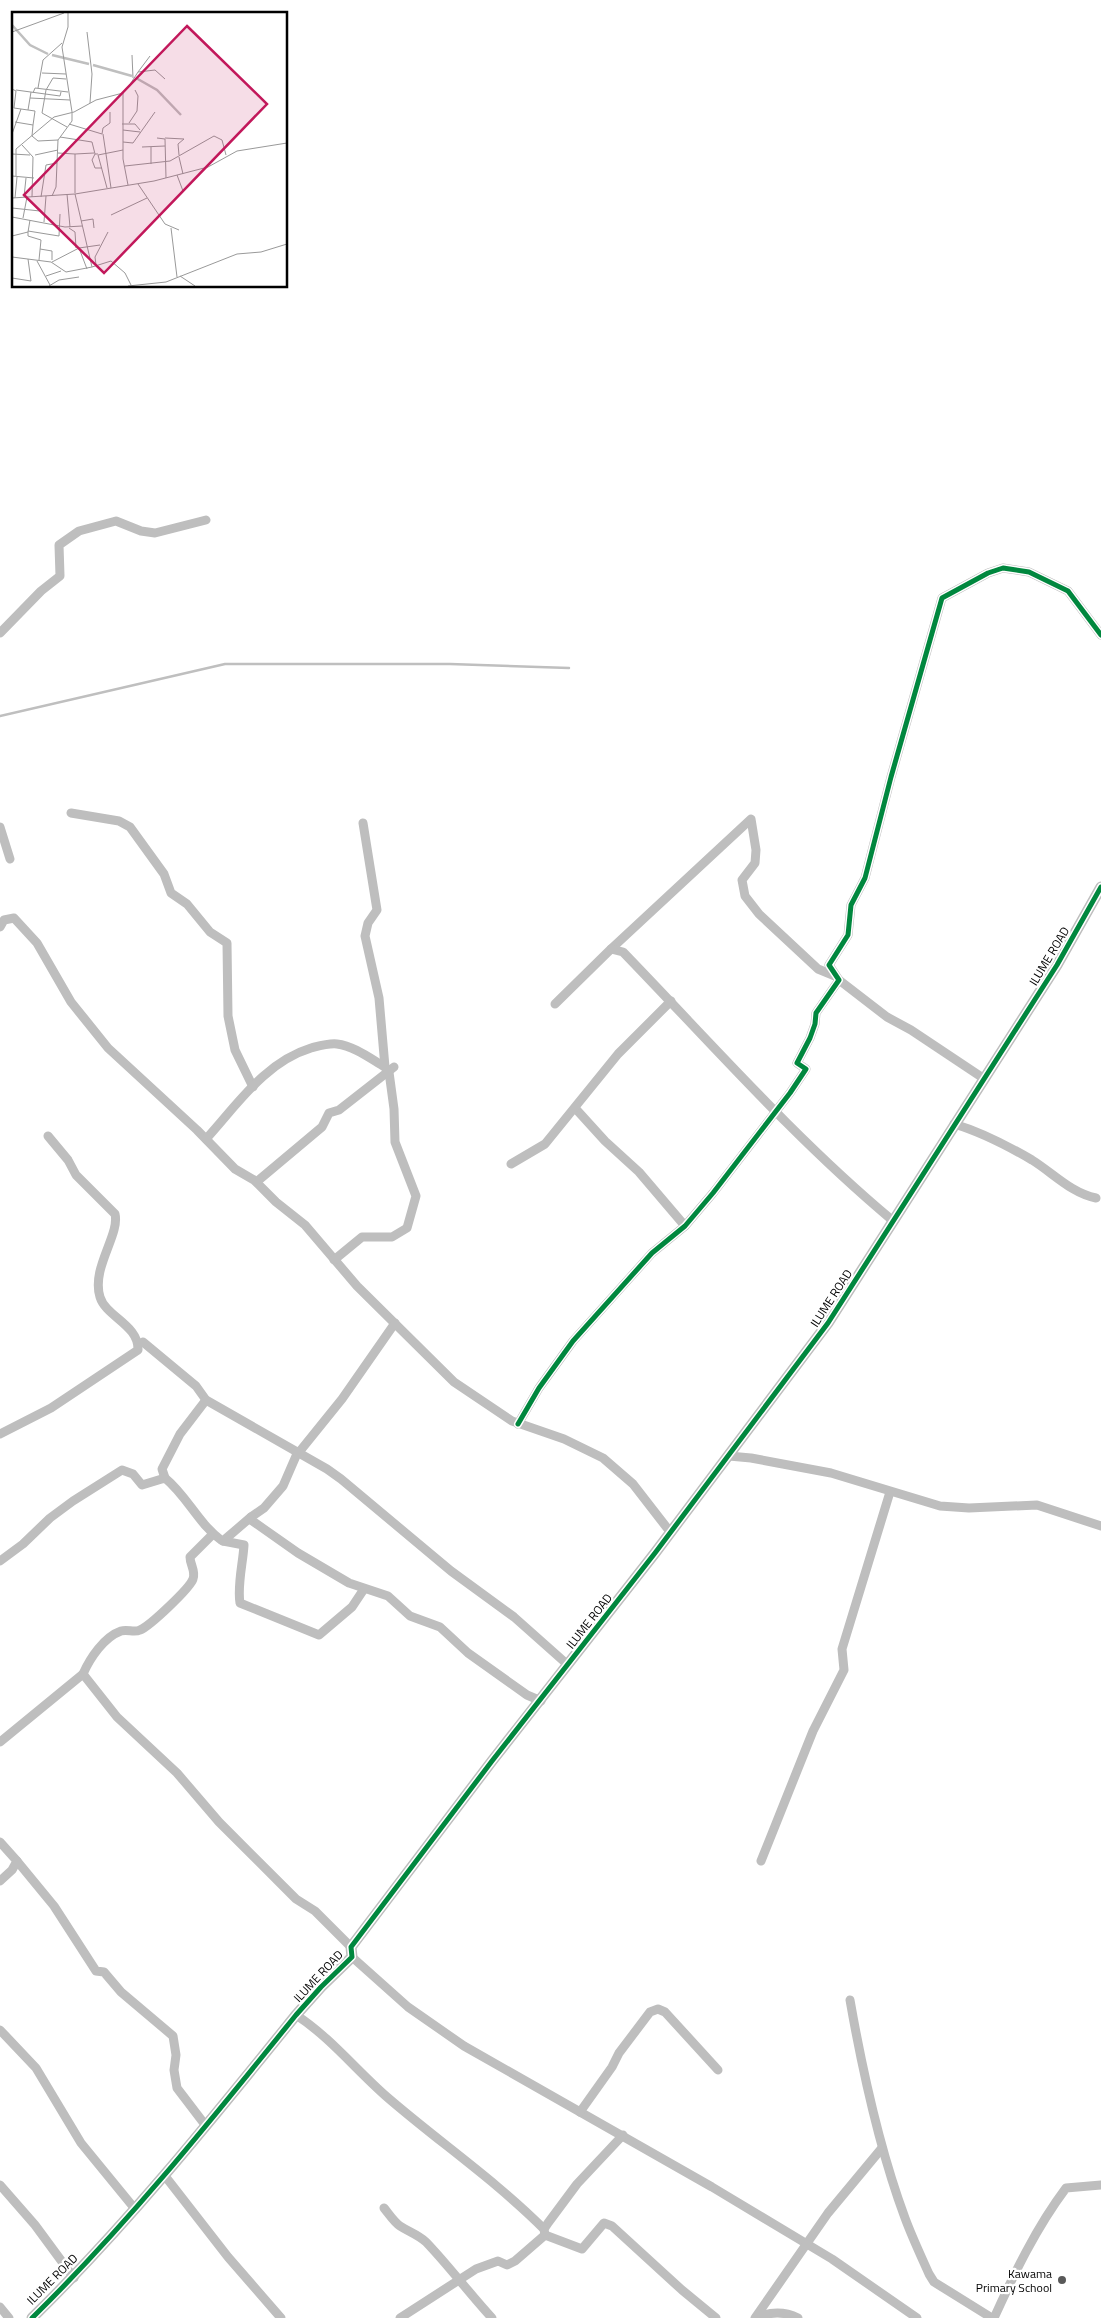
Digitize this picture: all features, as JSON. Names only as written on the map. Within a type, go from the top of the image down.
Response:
[{"type":"street","points":[[0,633],[41,591],[60,576],[59,545],[79,531],[116,521],[141,531],[155,533],[206,520]]},
{"type":"street","points":[[837,978],[829,965],[848,935],[851,905],[864,878],[942,598],[1003,568],[1030,572],[1068,591],[1101,634]]},
{"type":"street","points":[[71,813],[119,821],[130,827],[164,874],[171,894],[187,904],[210,932],[227,943],[228,1016],[235,1050],[253,1087]]},
{"type":"street","points":[[555,1004],[611,949],[751,819],[756,850],[755,863],[742,880],[745,896],[759,914],[818,969],[837,978],[887,1017],[911,1030],[983,1078]]},
{"type":"street","points":[[334,1260],[362,1237],[392,1237],[407,1228],[416,1196],[395,1142],[394,1109],[389,1069],[366,936],[368,923],[377,910],[362,823]]},
{"type":"street","points":[[0,827],[10,859]]},
{"type":"street","name":"ILUME ROAD","points":[[39,2315],[165,2176],[296,2015],[351,1952],[492,1761],[671,1533],[828,1322],[1057,965],[1101,887]]},
{"type":"street","points":[[0,927],[4,920],[14,918],[37,943],[71,1002],[108,1048],[206,1139],[235,1169],[254,1180],[276,1202],[305,1224],[334,1260],[454,1382],[486,1405],[518,1424],[564,1439],[603,1458],[633,1484],[671,1533]]},
{"type":"street","points":[[611,949],[623,952],[776,1112],[849,1184],[892,1220]]},
{"type":"street","points":[[518,1424],[539,1388],[573,1341],[652,1253],[685,1226],[776,1112],[806,1069],[797,1063],[810,1038],[816,1013],[837,978]]},
{"type":"street","points":[[510,1164],[545,1144],[618,1054],[671,1001]]},
{"type":"street","points":[[206,1139],[267,1071],[286,1058],[309,1049],[335,1043],[344,1045],[389,1069]]},
{"type":"street","points":[[260,1179],[322,1127],[329,1113],[339,1110],[389,1069]]},
{"type":"street","points":[[575,1108],[605,1141],[640,1172],[685,1226]]},
{"type":"street","points":[[954,1124],[970,1128],[1009,1147],[1032,1160],[1069,1187],[1085,1196],[1096,1198]]},
{"type":"street","points":[[0,1434],[51,1408],[138,1350],[138,1342],[134,1336],[122,1320],[104,1304],[100,1296],[101,1264],[116,1220],[115,1214],[76,1175],[68,1160],[48,1136]]},
{"type":"street","points":[[223,1541],[264,1508],[283,1486],[299,1452],[342,1399],[395,1324]]},
{"type":"street","points":[[143,1342],[196,1386],[206,1400],[269,1438],[299,1452],[341,1479],[451,1571],[514,1618],[568,1665]]},
{"type":"street","points":[[206,1400],[177,1441],[162,1469],[166,1478],[213,1534],[223,1541],[244,1545],[243,1566],[238,1595],[240,1603],[320,1635],[352,1607],[364,1590]]},
{"type":"street","points":[[728,1456],[758,1459],[831,1473],[940,1506],[969,1508],[1037,1506],[1101,1526]]},
{"type":"street","points":[[0,1561],[24,1544],[50,1518],[116,1473],[126,1470],[142,1485],[166,1478]]},
{"type":"street","points":[[761,1861],[813,1731],[844,1670],[842,1649],[890,1492]]},
{"type":"street","points":[[251,1517],[253,1522],[298,1553],[364,1590],[388,1596],[410,1616],[440,1627],[468,1653],[527,1695],[541,1701]]},
{"type":"street","points":[[0,1742],[83,1674],[89,1660],[115,1634],[124,1630],[138,1631],[148,1626],[185,1592],[193,1581],[194,1572],[190,1563],[190,1557],[213,1534]]},
{"type":"street","points":[[83,1674],[117,1717],[177,1773],[219,1822],[296,1899],[315,1911],[351,1952],[408,2007],[464,2046],[623,2135],[806,2244],[884,2293],[917,2318]]},
{"type":"street","points":[[0,1842],[54,1906],[96,1971],[104,1972],[120,1992],[173,2036],[176,2056],[174,2070],[177,2088],[206,2126]]},
{"type":"street","points":[[0,1881],[12,1870],[17,1861]]},
{"type":"street","points":[[850,2000],[862,2068],[882,2148],[905,2220],[934,2282],[993,2318],[1023,2255],[1066,2188],[1101,2185]]},
{"type":"street","points":[[580,2112],[612,2067],[619,2053],[650,2012],[658,2009],[665,2012],[718,2070]]},
{"type":"street","points":[[296,2015],[322,2035],[387,2097],[489,2178],[545,2232],[582,2249],[604,2222],[612,2226],[682,2290],[716,2318]]},
{"type":"street","points":[[0,2030],[31,2062],[82,2143],[135,2209]]},
{"type":"street","points":[[400,2318],[476,2269],[498,2261],[510,2264],[545,2232],[577,2184],[623,2135]]},
{"type":"street","points":[[755,2318],[852,2182],[882,2148]]},
{"type":"street","points":[[165,2176],[228,2257],[281,2318]]},
{"type":"street","points":[[0,2185],[35,2225],[74,2278]]},
{"type":"street","points":[[384,2208],[399,2225],[414,2232],[424,2241],[492,2318]]},
{"type":"street","points":[[0,2306],[9,2318]]},
{"type":"street","points":[[755,2318],[763,2314],[784,2313],[798,2318]]},
{"type":"waterway","points":[[0,716],[225,664],[450,664],[569,668]]},
{"type":"cycle path","points":[[518,1424],[539,1388],[573,1341],[652,1253],[685,1226],[713,1193],[790,1093],[806,1069],[797,1063],[810,1038],[815,1024],[816,1013],[839,980],[829,965],[848,935],[851,905],[865,878],[891,777],[942,598],[988,573],[1003,568],[1029,572],[1068,591],[1101,635]]},
{"type":"cycle path","points":[[32,2318],[136,2208],[201,2132],[296,2015],[352,1957],[351,1947],[492,1761],[655,1553],[828,1323],[1057,965],[1101,887]]},
{"type":"place","name":"Kawama Primary School","points":[[1062,2280]]}]
